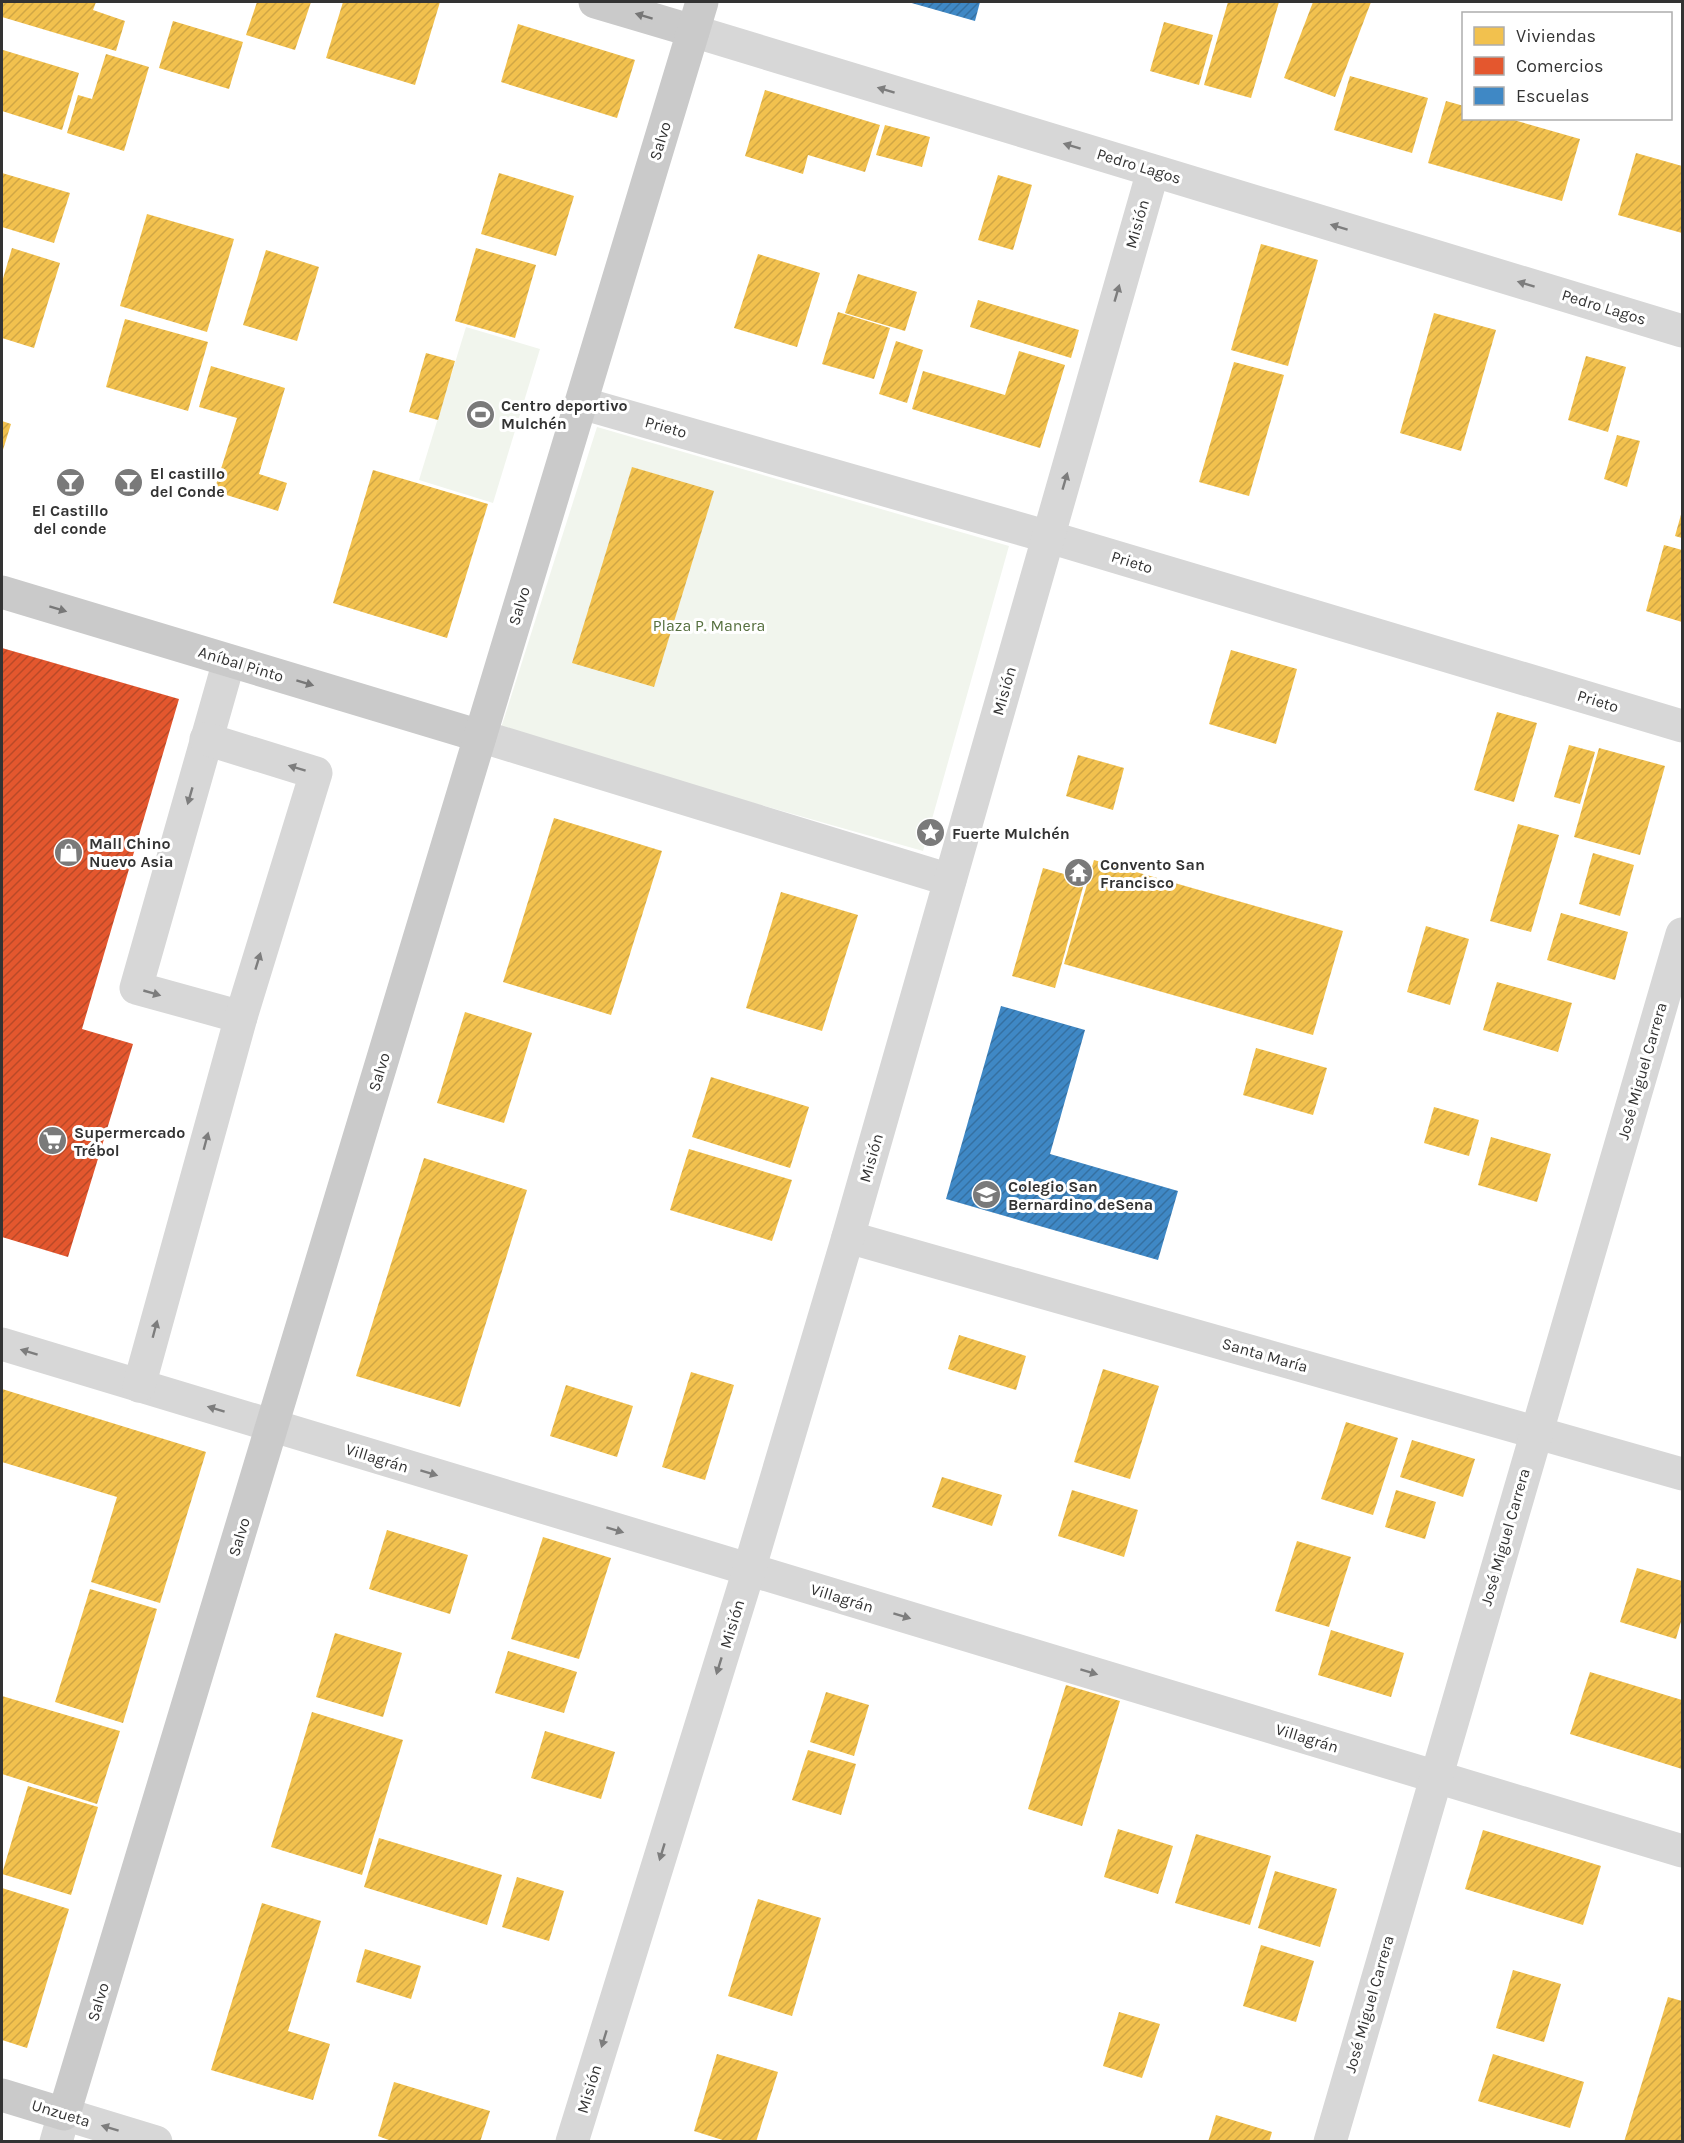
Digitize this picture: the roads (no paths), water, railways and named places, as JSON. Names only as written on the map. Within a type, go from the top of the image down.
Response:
[{"type":"main road","name":"Pedro Lagos","points":[[595,2],[698,16]]},
{"type":"main road","name":"Salvo","points":[[60,2128],[698,16]]},
{"type":"main road","name":"Aníbal Pinto","points":[[2,592],[480,736]]},
{"type":"main road","name":"Unzueta","points":[[2,2095],[60,2128]]},
{"type":"street","name":"Pedro Lagos","points":[[698,16],[1153,171],[1683,331]]},
{"type":"street","name":"Misión","points":[[572,2142],[749,1570],[848,1237],[1153,171]]},
{"type":"street","name":"Prieto","points":[[581,403],[1049,537],[1683,726]]},
{"type":"street","points":[[228,661],[136,988],[241,1017]]},
{"type":"street","points":[[480,736],[950,880]]},
{"type":"street","points":[[139,1386],[241,1017],[316,773],[206,740]]},
{"type":"street","name":"José Miguel Carrera","points":[[1330,2142],[1435,1776],[1683,934]]},
{"type":"street","name":"Santa María","points":[[848,1237],[1683,1474]]},
{"type":"street","name":"Villagrán","points":[[2,1344],[1683,1851]]},
{"type":"street","name":"Unzueta","points":[[60,2128],[156,2142]]},
{"type":"place","name":"Centro deportivo Mulchén","points":[[480,414]]},
{"type":"place","name":"El Castillo del conde","points":[[70,482]]},
{"type":"place","name":"El castillo del Conde","points":[[129,482]]},
{"type":"place","name":"Fuerte Mulchén","points":[[931,833]]},
{"type":"place","name":"Mall Chino Nuevo Asia","points":[[68,852]]},
{"type":"place","name":"Convento San Francisco","points":[[1079,873]]},
{"type":"place","name":"Supermercado Trébol","points":[[53,1141]]},
{"type":"place","name":"Colegio San Bernardino deSena","points":[[987,1195]]},
{"type":"park label","name":"Plaza P. Manera","points":[[709,625]]}]
